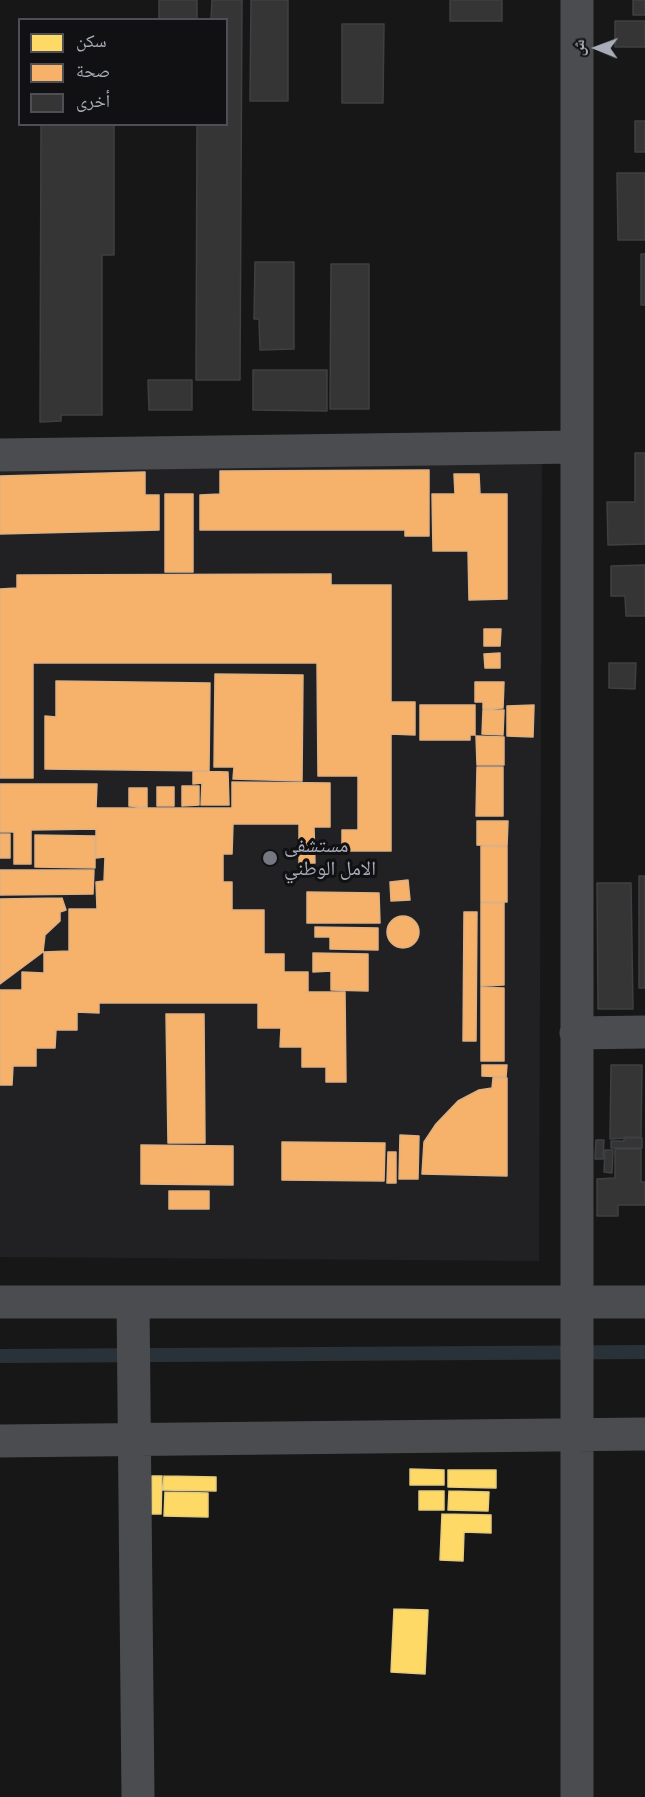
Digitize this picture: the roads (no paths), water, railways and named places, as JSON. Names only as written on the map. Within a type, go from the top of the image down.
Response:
[{"type":"street","points":[[577,0],[576,1033],[579,1302],[577,1797]]},
{"type":"street","points":[[0,455],[577,447]]},
{"type":"street","points":[[576,1033],[645,1032]]},
{"type":"street","points":[[0,1302],[645,1302]]},
{"type":"street","points":[[133,1302],[138,1797]]},
{"type":"street","points":[[0,1441],[645,1434]]},
{"type":"waterway","points":[[0,1356],[645,1352]]},
{"type":"place","name":"مستشفى الامل الوطني","points":[[270,858]]}]
